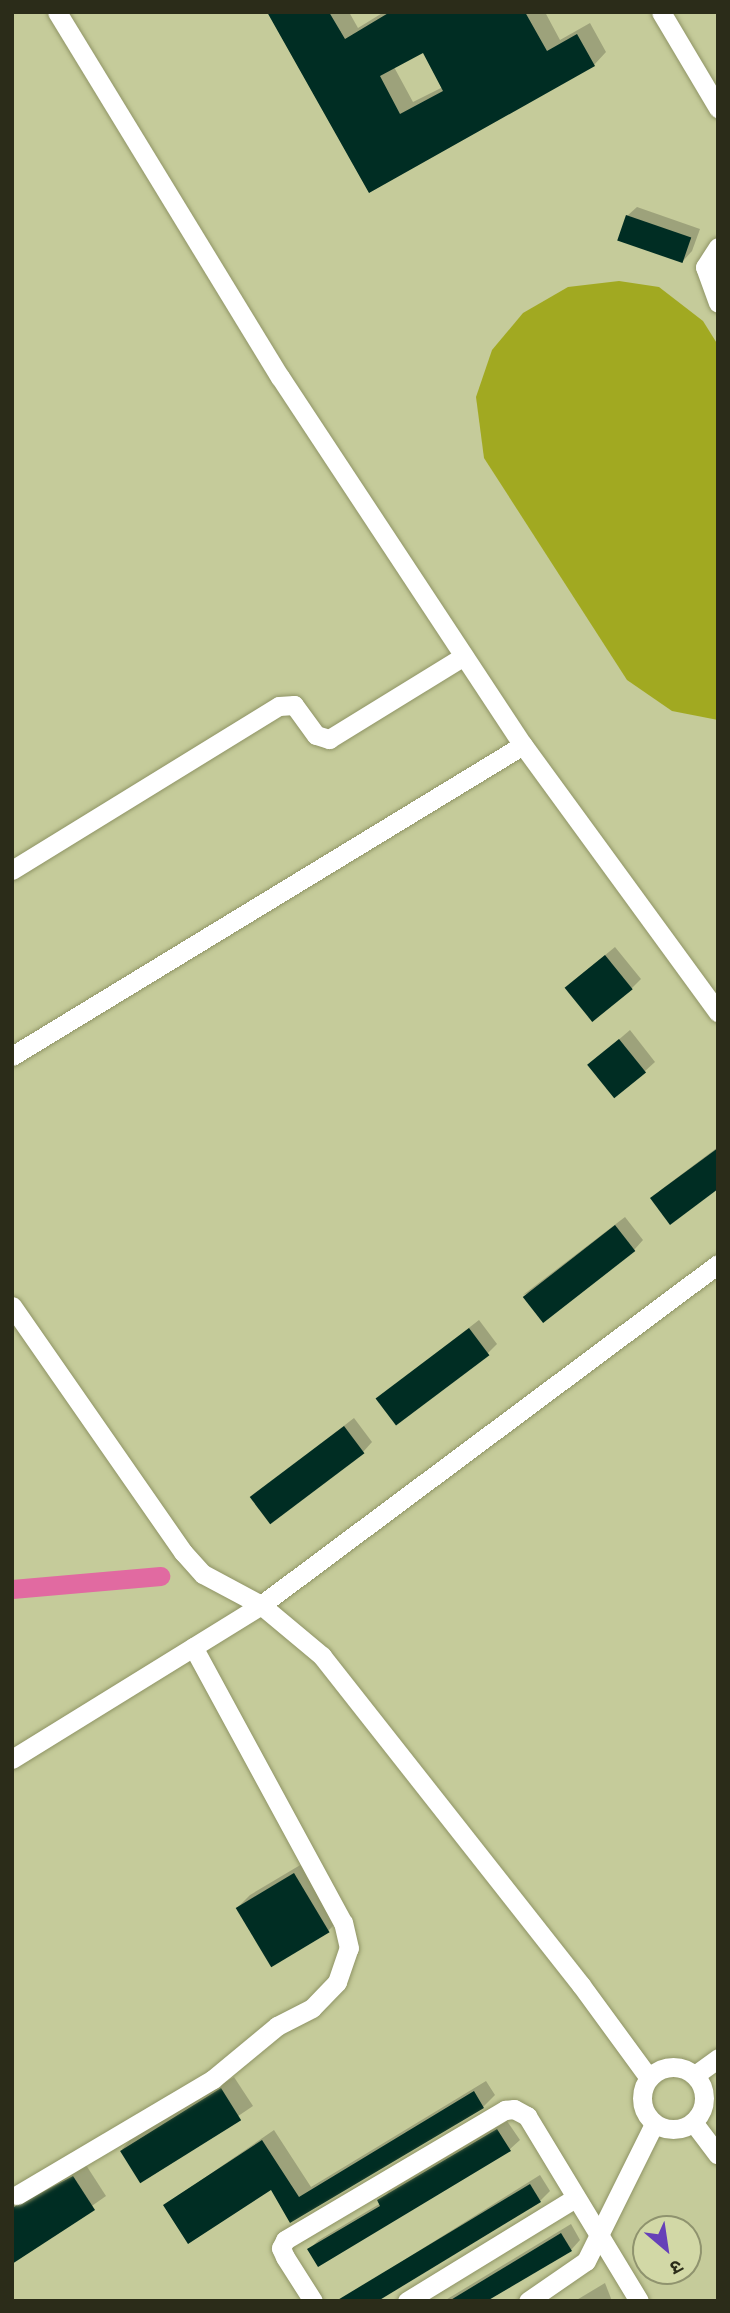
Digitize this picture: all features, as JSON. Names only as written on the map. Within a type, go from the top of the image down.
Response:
[{"type":"street","points":[[661,12],[718,108]]},
{"type":"street","points":[[60,13],[280,377],[523,746],[718,1012]]},
{"type":"street","points":[[718,247],[705,267],[718,303]]},
{"type":"street","points":[[12,870],[279,706],[294,705],[316,735],[329,739],[464,656]]},
{"type":"street","points":[[12,1056],[523,746]]},
{"type":"street","points":[[12,1759],[261,1605],[718,1264]]},
{"type":"street","points":[[12,1306],[183,1552],[203,1574],[261,1605],[322,1656],[581,1985],[649,2078],[643,2107],[654,2124],[675,2130],[693,2122],[704,2104],[695,2075],[677,2066],[649,2078]]},
{"type":"street","points":[[17,2195],[213,2079],[277,2026],[312,2008],[337,1982],[349,1948],[343,1923],[193,1647]]},
{"type":"street","points":[[695,2075],[718,2058]]},
{"type":"street","points":[[313,2301],[281,2248],[285,2240],[505,2110],[521,2110],[639,2301]]},
{"type":"street","points":[[693,2122],[718,2155]]},
{"type":"street","points":[[528,2301],[579,2267],[599,2238],[654,2124]]},
{"type":"street","points":[[407,2301],[575,2198]]},
{"type":"shaded area","points":[[619,281],[659,287],[703,321],[718,345],[718,720],[672,711],[627,680],[484,458],[476,397],[492,350],[523,313],[568,287]]},
{"type":"building","points":[[267,12],[329,12],[345,39],[390,12],[525,12],[547,51],[577,34],[595,66],[369,193]],"holes":[[[423,53],[443,91],[400,114],[380,76]]]},
{"type":"building","points":[[626,215],[691,237],[682,263],[617,241]]},
{"type":"building","points":[[605,955],[633,989],[592,1022],[565,988]]},
{"type":"building","points":[[619,1039],[646,1072],[614,1098],[587,1065]]},
{"type":"building","points":[[718,1148],[718,1189],[670,1225],[650,1198]]},
{"type":"building","points":[[615,1225],[635,1251],[543,1323],[523,1297]]},
{"type":"building","points":[[469,1328],[489,1355],[396,1426],[376,1398]]},
{"type":"building","points":[[344,1426],[364,1453],[270,1524],[250,1497]]},
{"type":"building","points":[[294,1873],[330,1932],[271,1967],[236,1908]]},
{"type":"building","points":[[221,2088],[241,2120],[140,2183],[120,2151]]},
{"type":"building","points":[[474,2091],[484,2108],[290,2223],[271,2190],[188,2244],[163,2205],[262,2140],[299,2197]]},
{"type":"building","points":[[497,2129],[511,2151],[318,2267],[307,2249],[380,2206],[377,2200]]},
{"type":"building","points":[[73,2176],[95,2210],[12,2264],[12,2208]]},
{"type":"building","points":[[530,2184],[541,2202],[378,2301],[336,2301]]},
{"type":"building","points":[[561,2233],[572,2251],[487,2301],[449,2301]]},
{"type":"waterway","points":[[12,1589],[160,1576]]}]
